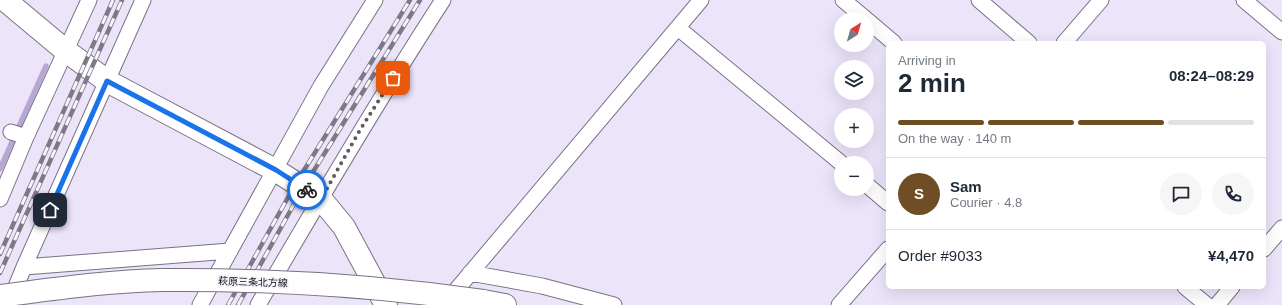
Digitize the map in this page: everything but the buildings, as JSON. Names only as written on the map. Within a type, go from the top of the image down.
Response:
[{"type":"street","points":[[5,0],[66,51],[107,81],[276,170],[321,199],[344,227],[386,305]]},
{"type":"street","points":[[0,199],[26,137],[89,0]]},
{"type":"street","points":[[8,305],[143,0]]},
{"type":"street","points":[[200,305],[322,86],[375,0]]},
{"type":"street","points":[[258,305],[360,130],[443,0]]},
{"type":"street","points":[[444,305],[701,0]]},
{"type":"street","points":[[843,0],[858,12]]},
{"type":"street","points":[[979,0],[1028,41]]},
{"type":"street","points":[[1066,41],[1100,0]]},
{"type":"street","points":[[1244,0],[1282,32]]},
{"type":"street","points":[[874,26],[892,41]]},
{"type":"street","points":[[678,28],[834,158]]},
{"type":"street","points":[[11,132],[26,137]]},
{"type":"street","points":[[874,191],[886,200]]},
{"type":"street","points":[[1266,248],[1282,228]]},
{"type":"street","points":[[24,267],[230,251]]},
{"type":"street","points":[[840,305],[886,251]]},
{"type":"street","points":[[470,273],[542,286],[614,305]]},
{"type":"street","name":"萩原三条北方線","points":[[0,296],[79,286],[162,280],[235,281],[303,283],[372,288],[424,293],[505,305]]},
{"type":"street","points":[[1187,289],[1207,305]]},
{"type":"street","points":[[1217,305],[1230,289]]},
{"type":"waterway","points":[[0,169],[46,66]]},
{"type":"railway","points":[[0,254],[113,0]]},
{"type":"railway","points":[[0,273],[122,0]]},
{"type":"railway","points":[[228,305],[296,183],[410,0]]},
{"type":"railway","points":[[238,305],[303,188],[420,0]]},
{"type":"way so far","points":[[307,190],[321,199],[360,130],[393,78]]},
{"type":"route","points":[[50,210],[107,81],[276,170],[307,190]]}]
